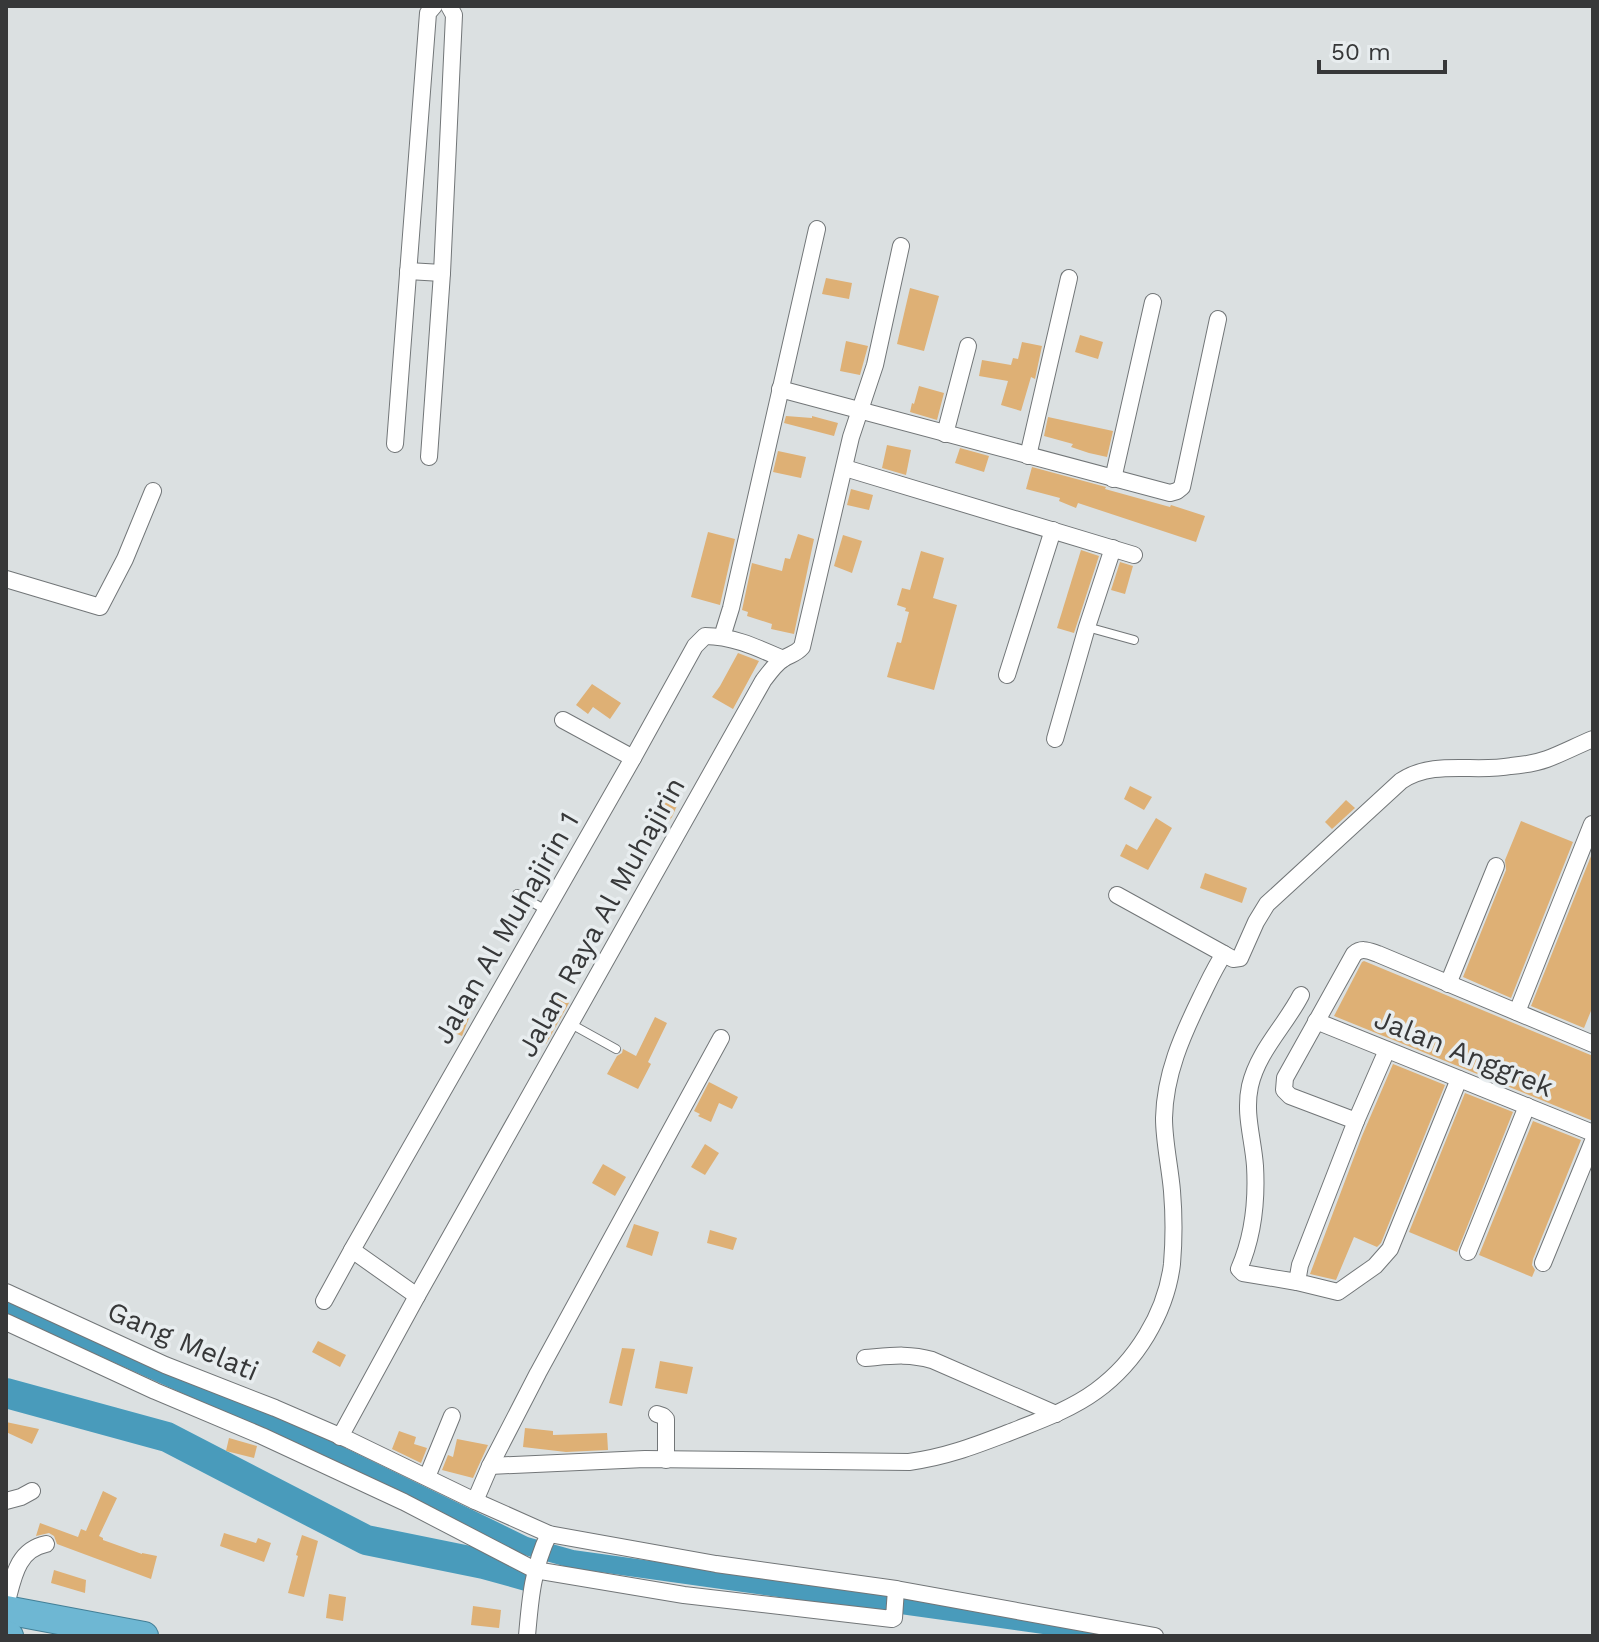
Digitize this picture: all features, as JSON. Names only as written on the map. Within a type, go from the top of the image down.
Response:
[{"type":"highway","points":[[6,1608],[144,1636]]},
{"type":"street","points":[[395,444],[428,13],[434,6]]},
{"type":"street","points":[[429,457],[442,273],[454,15],[449,6]]},
{"type":"street","points":[[783,659],[749,644],[722,637],[735,593],[817,229]]},
{"type":"street","name":"Jalan Raya Al Muhajirin","points":[[340,1437],[763,681],[775,665],[802,647],[851,437],[875,365],[901,246]]},
{"type":"street","points":[[408,271],[442,273]]},
{"type":"street","points":[[1028,456],[1069,278]]},
{"type":"street","points":[[1113,479],[1153,302]]},
{"type":"street","points":[[780,389],[1170,493],[1182,487],[1218,319]]},
{"type":"street","points":[[945,434],[968,346]]},
{"type":"street","points":[[845,468],[1134,555]]},
{"type":"street","points":[[6,579],[100,607],[125,559],[153,491]]},
{"type":"street","points":[[1007,675],[1053,530]]},
{"type":"street","points":[[1055,739],[1113,548]]},
{"type":"street","name":"Jalan Al Muhajirin 1","points":[[324,1301],[695,646],[705,636],[722,637]]},
{"type":"street","points":[[563,720],[633,758]]},
{"type":"street","points":[[1117,895],[1233,959],[1240,958],[1267,904],[1412,774],[1437,768],[1520,765],[1545,760],[1593,739]]},
{"type":"street","points":[[1517,1012],[1592,824]]},
{"type":"street","points":[[1448,984],[1496,866]]},
{"type":"street","points":[[1356,1121],[1290,1096],[1284,1090],[1285,1078],[1358,951],[1378,954],[1592,1041]]},
{"type":"street","points":[[490,1466],[666,1460],[909,1462],[940,1458],[966,1449],[1056,1414],[1095,1392],[1115,1376],[1141,1344],[1166,1290],[1172,1266],[1174,1231],[1164,1121],[1165,1098],[1169,1075],[1185,1031],[1224,954]]},
{"type":"street","points":[[1301,995],[1260,1056],[1250,1087],[1247,1118],[1255,1166],[1254,1207],[1250,1242],[1239,1272],[1338,1292],[1375,1266],[1390,1249],[1459,1079]]},
{"type":"street","name":"Jalan Anggrek","points":[[1316,1021],[1593,1133]]},
{"type":"street","points":[[475,1501],[538,1373],[721,1038]]},
{"type":"street","points":[[1297,1282],[1300,1265],[1387,1050]]},
{"type":"street","points":[[1468,1252],[1527,1106]]},
{"type":"street","points":[[1543,1263],[1593,1141]]},
{"type":"street","points":[[352,1250],[417,1296]]},
{"type":"street","name":"Gang Melati","points":[[6,1292],[273,1412],[340,1437],[427,1477],[546,1539],[895,1592],[1155,1636]]},
{"type":"street","points":[[6,1322],[155,1391],[263,1435],[536,1567],[684,1595],[892,1619],[895,1592]]},
{"type":"street","points":[[865,1358],[905,1355],[932,1360],[1056,1414]]},
{"type":"street","points":[[263,1435],[273,1412]]},
{"type":"street","points":[[657,1414],[666,1419],[666,1460]]},
{"type":"street","points":[[427,1477],[452,1416]]},
{"type":"street","points":[[6,1501],[32,1491]]},
{"type":"street","points":[[527,1636],[530,1597],[546,1539]]},
{"type":"street","points":[[6,1608],[20,1561],[25,1553],[46,1544]]},
{"type":"lane","points":[[1087,627],[1134,640]]},
{"type":"lane","points":[[517,894],[546,910]]},
{"type":"lane","points":[[571,1024],[616,1049]]},
{"type":"building","points":[[826,278],[852,283],[849,299],[822,294]]},
{"type":"building","points":[[910,288],[939,296],[924,351],[897,344]]},
{"type":"building","points":[[1080,335],[1103,342],[1098,359],[1075,352]]},
{"type":"building","points":[[846,341],[868,346],[860,375],[840,371]]},
{"type":"building","points":[[1022,342],[1042,346],[1035,379],[1031,377],[1021,411],[1001,405],[1008,381],[979,376],[982,360],[1011,365],[1013,358],[1018,359]]},
{"type":"building","points":[[919,386],[944,393],[937,420],[910,412]]},
{"type":"building","points":[[786,416],[812,416],[838,423],[834,436],[784,423]]},
{"type":"building","points":[[1048,417],[1113,431],[1107,457],[1044,436]]},
{"type":"building","points":[[887,445],[911,450],[906,475],[882,468]]},
{"type":"building","points":[[960,448],[989,456],[984,472],[955,463]]},
{"type":"building","points":[[778,451],[806,457],[801,478],[773,472]]},
{"type":"building","points":[[1032,467],[1205,516],[1196,542],[1078,503],[1076,508],[1059,501],[1060,498],[1026,489]]},
{"type":"building","points":[[851,489],[873,495],[869,510],[847,505]]},
{"type":"building","points":[[708,532],[735,539],[720,605],[691,597]]},
{"type":"building","points":[[798,534],[814,539],[794,634],[771,629],[772,624],[747,616],[748,612],[742,610],[752,563],[782,571],[785,558],[790,559]]},
{"type":"building","points":[[843,535],[862,541],[852,573],[834,566]]},
{"type":"building","points":[[1081,550],[1099,556],[1074,633],[1057,628]]},
{"type":"building","points":[[921,551],[944,558],[933,598],[957,605],[934,690],[887,677],[909,612],[897,605],[902,588],[910,590]]},
{"type":"building","points":[[1120,562],[1133,566],[1125,594],[1111,590]]},
{"type":"building","points":[[738,653],[759,661],[733,709],[712,697]]},
{"type":"building","points":[[592,684],[621,703],[610,719],[593,707],[588,714],[576,705]]},
{"type":"building","points":[[1130,786],[1152,797],[1144,810],[1124,799]]},
{"type":"building","points":[[667,795],[679,801],[672,817],[656,838],[644,829]]},
{"type":"building","points":[[1346,800],[1355,808],[1332,829],[1325,822]]},
{"type":"building","points":[[1156,818],[1172,828],[1148,870],[1120,856],[1126,844],[1137,850]]},
{"type":"building","points":[[1521,821],[1573,842],[1511,998],[1463,977],[1506,870],[1505,860]]},
{"type":"building","points":[[1593,851],[1593,1006],[1584,1028],[1531,1006]]},
{"type":"building","points":[[1205,873],[1247,888],[1242,903],[1200,888]]},
{"type":"building","points":[[1364,961],[1593,1056],[1593,1121],[1334,1016]]},
{"type":"building","points":[[558,996],[569,1003],[546,1044],[534,1036]]},
{"type":"building","points":[[458,1002],[473,1008],[462,1036],[447,1030]]},
{"type":"building","points":[[655,1017],[667,1023],[638,1089],[607,1074],[623,1049],[636,1056]]},
{"type":"building","points":[[1393,1064],[1445,1085],[1381,1243],[1377,1247],[1354,1237],[1336,1280],[1310,1274],[1362,1136]]},
{"type":"building","points":[[709,1082],[738,1097],[732,1109],[719,1103],[711,1122],[694,1111]]},
{"type":"building","points":[[1465,1093],[1513,1112],[1457,1252],[1409,1232]]},
{"type":"building","points":[[1533,1121],[1581,1140],[1533,1259],[1535,1270],[1532,1277],[1479,1255]]},
{"type":"building","points":[[705,1144],[719,1153],[705,1175],[691,1167]]},
{"type":"building","points":[[603,1164],[626,1177],[615,1196],[592,1183]]},
{"type":"building","points":[[634,1224],[659,1232],[652,1256],[626,1247]]},
{"type":"building","points":[[710,1230],[737,1238],[733,1250],[707,1243]]},
{"type":"building","points":[[318,1341],[346,1355],[340,1367],[312,1352]]},
{"type":"building","points":[[622,1348],[635,1349],[622,1406],[609,1403]]},
{"type":"building","points":[[660,1361],[693,1367],[687,1394],[655,1388]]},
{"type":"building","points":[[6,1422],[39,1429],[32,1444],[6,1432]]},
{"type":"building","points":[[525,1428],[553,1431],[553,1435],[607,1433],[608,1450],[566,1452],[523,1447]]},
{"type":"building","points":[[399,1431],[416,1437],[414,1444],[427,1448],[421,1463],[392,1449]]},
{"type":"building","points":[[229,1438],[257,1446],[254,1458],[226,1451]]},
{"type":"building","points":[[457,1439],[488,1445],[473,1478],[442,1470],[448,1455],[453,1457]]},
{"type":"building","points":[[103,1491],[117,1498],[99,1536],[142,1554],[157,1556],[151,1579],[57,1544],[49,1533],[36,1536],[40,1523],[78,1537],[81,1529],[86,1531]]},
{"type":"building","points":[[224,1533],[256,1543],[258,1538],[271,1543],[264,1562],[220,1546]]},
{"type":"building","points":[[302,1535],[318,1541],[304,1597],[288,1593]]},
{"type":"building","points":[[54,1570],[86,1580],[85,1593],[51,1583]]},
{"type":"building","points":[[329,1594],[346,1597],[343,1621],[326,1618]]},
{"type":"building","points":[[473,1606],[501,1610],[499,1628],[471,1625]]},
{"type":"waterway","points":[[6,1304],[317,1444],[526,1546],[572,1559],[1107,1636]]},
{"type":"waterway","points":[[6,1393],[167,1437],[366,1540],[527,1576]]}]
